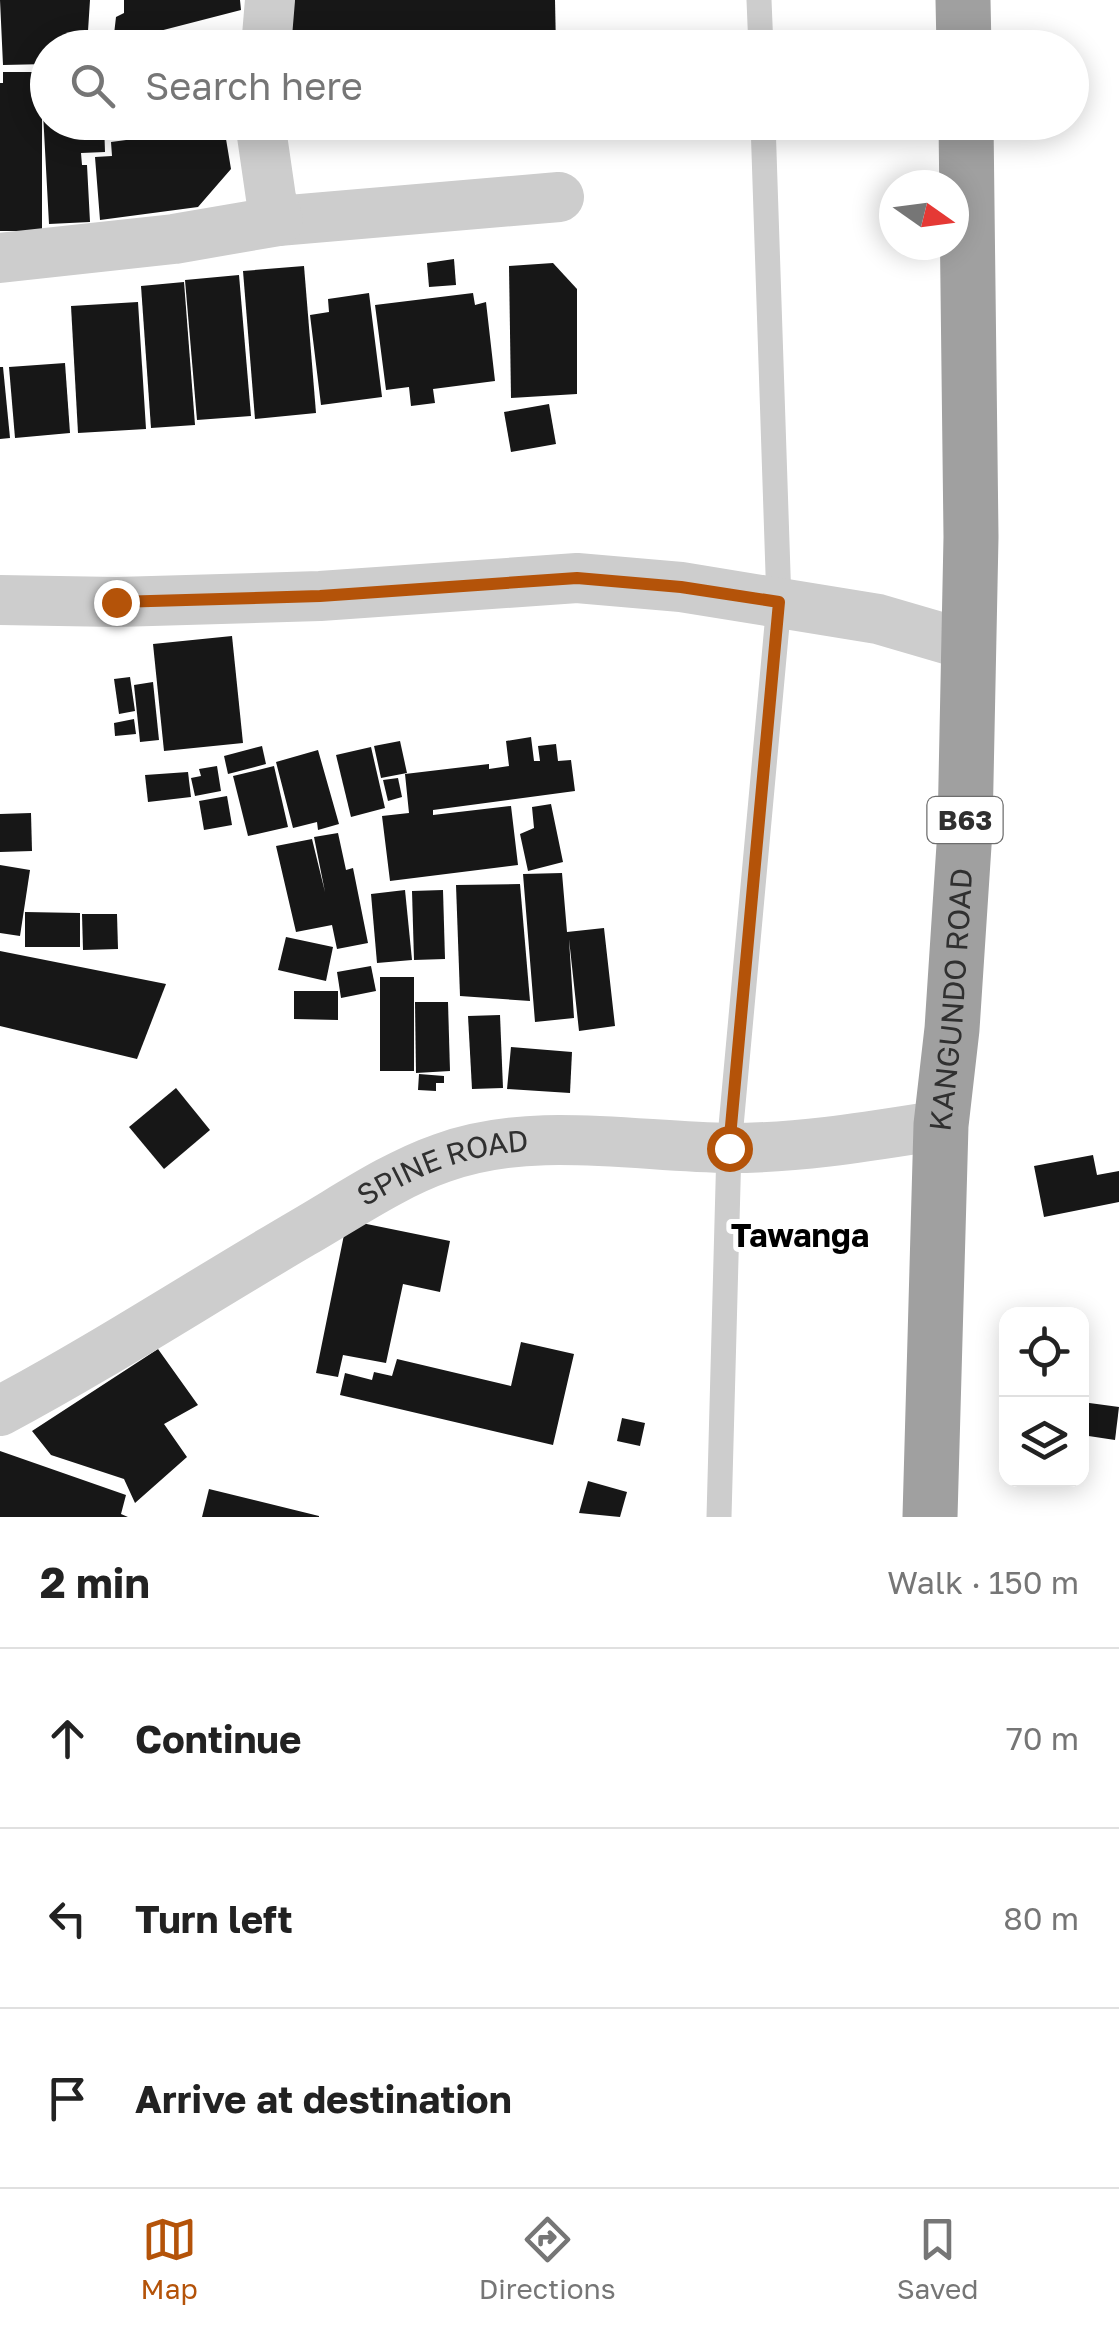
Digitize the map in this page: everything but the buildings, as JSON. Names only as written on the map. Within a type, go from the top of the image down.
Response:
[{"type":"highway","points":[[963,0],[964,30]]},
{"type":"highway","name":"KANGUNDO ROAD","points":[[930,1517],[941,1125],[952,1028],[965,830],[971,538],[966,140]]},
{"type":"street","points":[[268,30],[270,0]]},
{"type":"street","points":[[263,140],[278,221]]},
{"type":"street","points":[[0,258],[191,237],[278,221],[559,197]]},
{"type":"street","points":[[0,600],[116,602],[320,596],[577,578],[681,587],[779,602],[878,619],[968,645]]},
{"type":"street","name":"SPINE ROAD","points":[[0,1411],[94,1361],[233,1273],[377,1189],[443,1157],[514,1143],[812,1146],[941,1125]]},
{"type":"lane","points":[[759,0],[760,30]]},
{"type":"lane","points":[[720,1517],[729,1148],[779,602],[764,140]]},
{"type":"district","name":"Tawanga","points":[[800,1236]]},
{"type":"route","points":[[116,602],[320,596],[577,578],[681,587],[779,602],[729,1148]]}]
